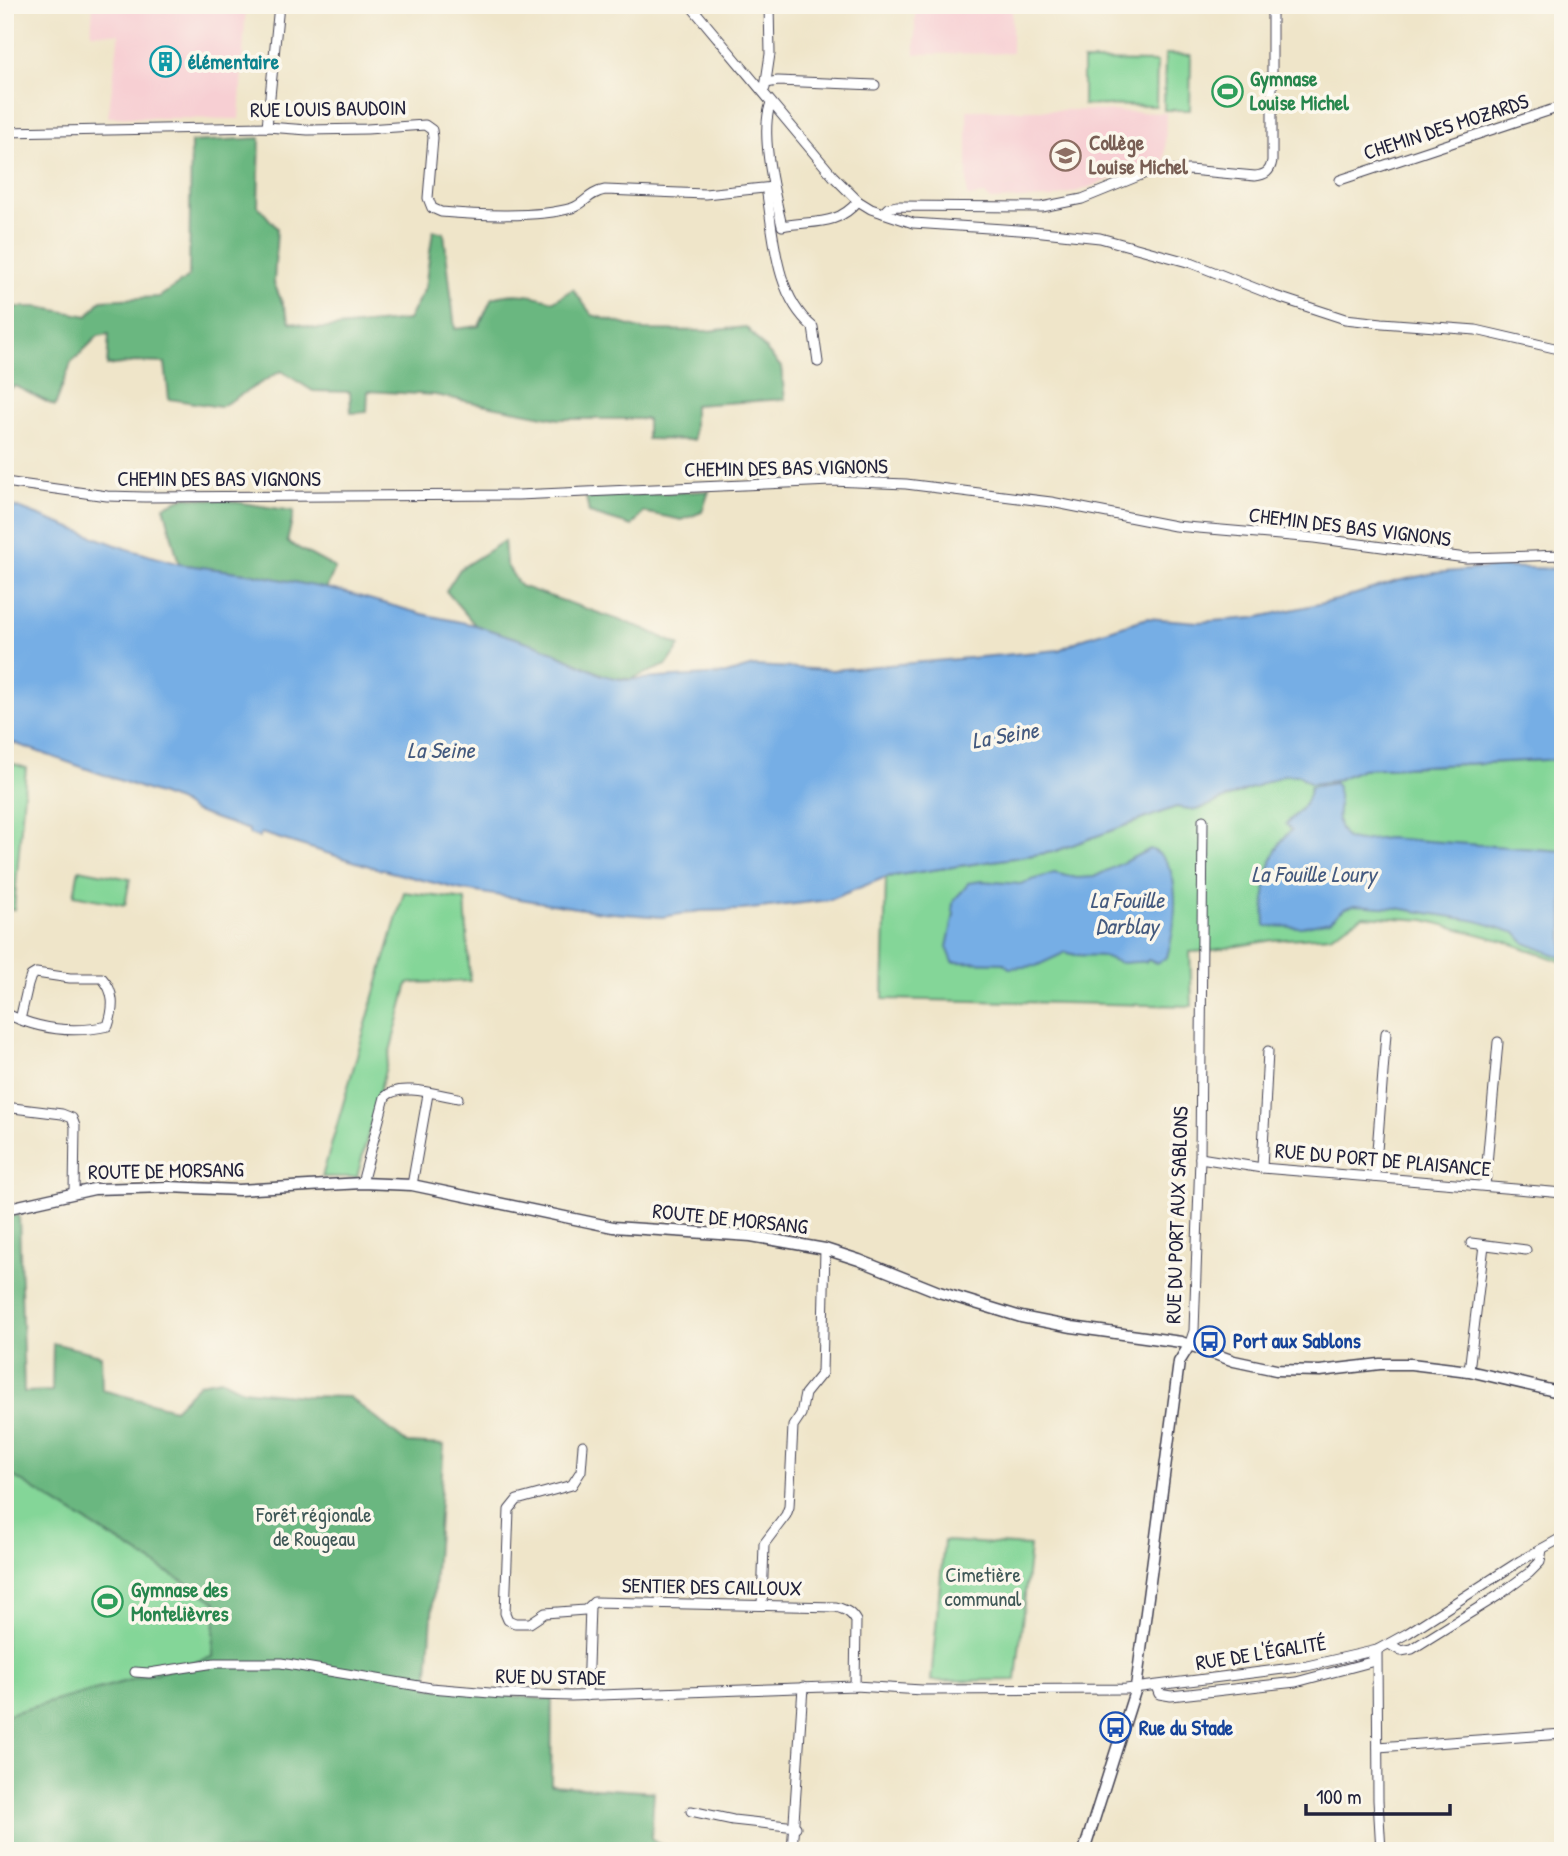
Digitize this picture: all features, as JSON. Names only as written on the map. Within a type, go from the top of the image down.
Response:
[{"type":"street","points":[[267,127],[279,5]]},
{"type":"street","points":[[690,5],[765,88],[771,103],[833,176],[858,201],[883,213],[927,225],[1100,238],[1191,263],[1275,296],[1345,319],[1476,330],[1563,350]]},
{"type":"street","points":[[765,88],[770,54],[769,5]]},
{"type":"street","points":[[883,213],[888,208],[897,206],[1042,206],[1082,199],[1146,173],[1160,171],[1189,170],[1255,176],[1265,173],[1272,161],[1272,5]]},
{"type":"street","points":[[765,88],[778,81],[875,85]]},
{"type":"street","points":[[771,103],[767,114],[773,188],[782,226],[840,217],[850,211],[858,201]]},
{"type":"street","name":"CHEMIN DES MOZARDS","points":[[1340,180],[1563,106]]},
{"type":"street","name":"RUE LOUIS BAUDOIN","points":[[7,132],[267,127],[367,130],[419,125],[429,127],[433,138],[428,198],[432,208],[440,212],[502,214],[572,208],[590,194],[605,190],[705,194],[773,188]]},
{"type":"street","points":[[5,202],[7,132]]},
{"type":"street","points":[[773,188],[767,194],[776,261],[799,315],[813,327],[818,362]]},
{"type":"street","name":"CHEMIN DES BAS VIGNONS","points":[[5,482],[107,496],[145,497],[518,495],[878,481],[1051,502],[1175,526],[1314,538],[1466,558],[1563,555]]},
{"type":"street","name":"RUE DU PORT AUX SABLONS","points":[[1084,1851],[1136,1688],[1179,1362],[1194,1331],[1200,1158],[1203,820]]},
{"type":"street","points":[[5,1013],[20,1020],[47,1028],[72,1030],[107,1026],[113,1012],[109,985],[102,978],[70,978],[36,973],[31,976],[20,1020]]},
{"type":"street","points":[[1375,1177],[1386,1033]]},
{"type":"street","points":[[1485,1186],[1498,1042]]},
{"type":"street","points":[[1262,1168],[1268,1051]]},
{"type":"street","points":[[362,1183],[387,1094],[400,1089],[458,1098]]},
{"type":"street","points":[[412,1185],[428,1094]]},
{"type":"street","points":[[5,1107],[62,1114],[72,1118],[75,1126],[74,1193]]},
{"type":"street","name":"RUE DU PORT DE PLAISANCE","points":[[1200,1158],[1262,1168],[1563,1193]]},
{"type":"street","name":"ROUTE DE MORSANG","points":[[5,1209],[94,1189],[150,1187],[239,1190],[362,1183],[412,1185],[613,1227],[751,1236],[825,1250],[859,1259],[939,1292],[1021,1317],[1181,1342],[1234,1361],[1276,1370],[1320,1371],[1380,1364],[1411,1364],[1469,1371],[1563,1393]]},
{"type":"street","points":[[1471,1243],[1526,1250]]},
{"type":"street","points":[[1469,1371],[1483,1245]]},
{"type":"street","points":[[762,1605],[764,1544],[789,1507],[793,1426],[801,1414],[805,1394],[821,1373],[825,1250]]},
{"type":"street","name":"SENTIER DES CAILLOUX","points":[[583,1445],[582,1471],[572,1485],[517,1500],[509,1510],[505,1614],[508,1620],[530,1623],[545,1613],[585,1610],[594,1602],[836,1607],[852,1615],[856,1628],[855,1686]]},
{"type":"street","name":"RUE DE L'ÉGALITÉ","points":[[1136,1688],[1307,1666],[1377,1650],[1563,1537]]},
{"type":"street","name":"RUE DE L'ÉGALITÉ","points":[[1390,1643],[1401,1651],[1412,1649],[1529,1573],[1540,1562],[1542,1549]]},
{"type":"street","points":[[587,1696],[590,1606]]},
{"type":"street","points":[[1156,1686],[1159,1694],[1171,1696],[1296,1682],[1371,1662],[1377,1650]]},
{"type":"street","points":[[1377,1650],[1381,1851]]},
{"type":"street","name":"RUE DU STADE","points":[[135,1672],[149,1673],[215,1663],[281,1663],[431,1688],[502,1695],[587,1696],[855,1686],[922,1690],[1136,1688]]},
{"type":"street","points":[[793,1851],[803,1687]]},
{"type":"street","points":[[1378,1747],[1563,1734]]},
{"type":"street","points":[[691,1811],[733,1820],[796,1827]]},
{"type":"shaded area","points":[[93,5],[246,5],[239,119],[108,117],[119,34],[91,33]]},
{"type":"shaded area","points":[[915,5],[1012,5],[1012,53],[915,54]]},
{"type":"shaded area","name":"Collège Louise Michel","points":[[967,110],[1166,113],[1165,163],[1136,169],[1082,190],[1052,198],[990,200],[985,195],[967,197]]},
{"type":"green space","points":[[1165,54],[1191,55],[1190,110],[1164,110]]},
{"type":"green space","points":[[1083,61],[1157,62],[1156,106],[1083,105]]},
{"type":"green space","points":[[260,138],[258,206],[277,228],[274,283],[290,322],[317,329],[408,320],[425,288],[433,230],[444,233],[455,329],[479,326],[492,298],[523,295],[554,301],[573,289],[592,315],[644,330],[707,331],[746,327],[781,367],[785,399],[694,405],[694,440],[647,439],[647,419],[559,419],[435,395],[368,391],[367,412],[351,413],[350,392],[313,391],[281,371],[220,407],[169,399],[165,363],[135,362],[107,366],[109,334],[98,336],[71,363],[55,406],[15,386],[5,392],[5,307],[38,307],[88,316],[101,300],[159,297],[189,277],[191,142]]},
{"type":"green space","points":[[709,491],[702,512],[682,520],[643,512],[632,526],[589,513],[586,497]]},
{"type":"green space","points":[[186,497],[294,511],[287,542],[335,568],[326,589],[253,574],[179,564],[164,506]]},
{"type":"green space","points":[[504,541],[506,564],[520,586],[645,629],[680,646],[667,665],[631,679],[608,677],[540,646],[475,625],[446,591],[460,569]]},
{"type":"green space","points":[[1563,759],[1563,962],[1504,941],[1425,920],[1363,916],[1330,936],[1273,940],[1190,952],[1192,1006],[883,999],[886,877],[1053,852],[1176,807],[1198,810],[1284,775],[1299,775],[1311,784],[1334,781],[1362,769]]},
{"type":"green space","points":[[5,761],[26,768],[14,910],[5,909]]},
{"type":"green space","points":[[79,869],[130,879],[125,905],[74,895]]},
{"type":"green space","points":[[404,892],[465,900],[470,981],[408,983],[357,1177],[322,1177]]},
{"type":"green space","name":"Forêt régionale de Rougeau","points":[[19,1215],[24,1392],[52,1391],[53,1343],[101,1355],[102,1390],[174,1409],[200,1383],[221,1379],[242,1390],[349,1397],[407,1443],[444,1445],[427,1687],[552,1700],[551,1785],[654,1792],[651,1838],[671,1851],[5,1851],[5,1715],[213,1657],[216,1602],[5,1471],[5,1218]]},
{"type":"green space","points":[[5,1471],[216,1602],[213,1657],[5,1715]]},
{"type":"green space","name":"Cimetière communal","points":[[944,1541],[1030,1546],[1016,1680],[931,1681]]},
{"type":"water","name":"La Seine","points":[[5,503],[124,548],[179,564],[253,574],[344,592],[422,614],[475,625],[540,646],[602,675],[624,680],[726,674],[753,666],[832,670],[1059,650],[1084,638],[1147,618],[1198,622],[1254,618],[1337,600],[1397,581],[1435,573],[1499,567],[1563,569],[1563,759],[1362,769],[1334,781],[1311,784],[1299,775],[1284,775],[1197,810],[1176,807],[1053,852],[886,877],[829,900],[742,910],[700,911],[662,917],[601,912],[458,889],[379,869],[261,833],[259,837],[249,834],[249,830],[193,811],[178,801],[5,740]]},
{"type":"water","name":"La Fouille Loury","points":[[1335,783],[1339,797],[1338,824],[1347,839],[1360,841],[1387,838],[1563,851],[1563,958],[1525,943],[1516,933],[1477,921],[1396,908],[1354,905],[1344,909],[1330,921],[1301,927],[1265,926],[1265,887],[1276,851],[1291,830],[1286,824],[1305,803],[1310,787]]},
{"type":"water","name":"La Fouille Darblay","points":[[1150,849],[1161,856],[1169,867],[1175,897],[1173,930],[1167,957],[1157,963],[1148,960],[1123,963],[1104,957],[1066,952],[1036,966],[1009,968],[1004,963],[953,962],[947,947],[954,914],[953,904],[968,883],[982,881],[1020,884],[1054,873],[1077,878],[1094,877]]},
{"type":"place","name":"élémentaire","points":[[165,62]]},
{"type":"place","name":"Gymnase Louise Michel","points":[[1227,91]]},
{"type":"place","name":"Collège Louise Michel","points":[[1066,155]]},
{"type":"place","name":"Port aux Sablons","points":[[1210,1341]]},
{"type":"place","name":"Gymnase des Montelièvres","points":[[108,1602]]},
{"type":"place","name":"Rue du Stade","points":[[1116,1728]]}]
